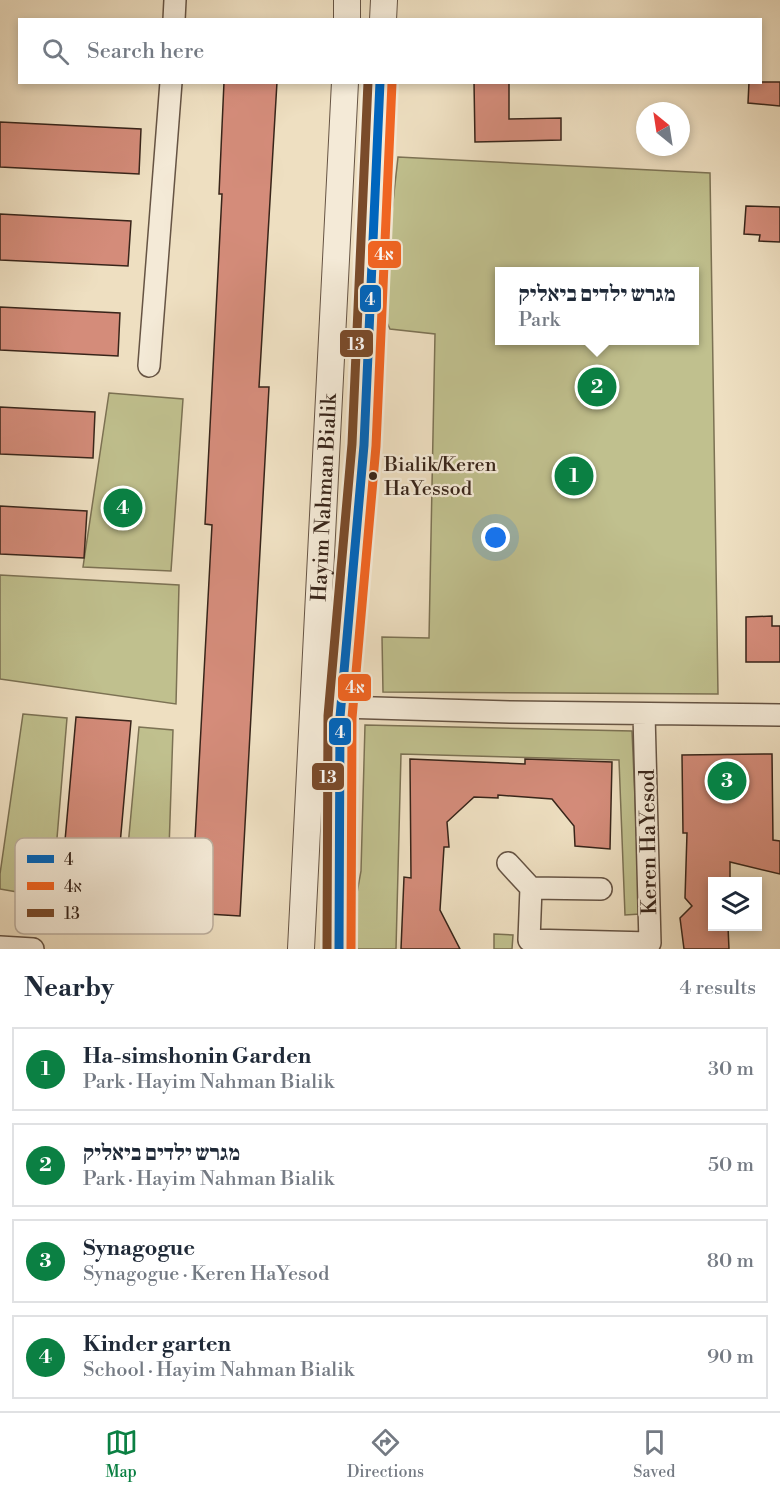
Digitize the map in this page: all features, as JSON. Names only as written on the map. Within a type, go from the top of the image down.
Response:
[{"type":"street","points":[[174,18],[175,0]]},
{"type":"street","points":[[347,0],[347,18]]},
{"type":"street","points":[[383,18],[384,0]]},
{"type":"street","points":[[149,366],[171,84]]},
{"type":"street","name":"Hayim Nahman Bialik","points":[[301,949],[345,84]]},
{"type":"street","name":"Hayim Nahman Bialik","points":[[339,949],[341,707],[364,445],[380,84]]},
{"type":"street","points":[[341,707],[780,716]]},
{"type":"street","name":"Keren HaYesod","points":[[531,888],[529,940],[650,943],[644,714]]},
{"type":"street","points":[[508,863],[531,888],[601,889]]},
{"type":"street","points":[[0,946],[33,949]]},
{"type":"green space","points":[[398,157],[710,173],[718,694],[383,692],[382,637],[429,638],[435,334],[390,329],[381,310]]},
{"type":"green space","points":[[109,393],[183,399],[171,571],[83,567]]},
{"type":"green space","points":[[0,575],[179,585],[176,704],[0,679]]},
{"type":"green space","points":[[23,714],[67,718],[57,838],[15,838],[15,892],[0,889],[0,874]]},
{"type":"green space","points":[[365,725],[632,731],[640,914],[625,915],[619,760],[401,754],[396,949],[350,949],[351,926],[361,871]]},
{"type":"green space","points":[[139,727],[173,730],[169,838],[129,838]]},
{"type":"green space","points":[[494,934],[513,935],[512,949],[494,949]]},
{"type":"building","points":[[780,82],[780,106],[748,103],[749,84]]},
{"type":"building","points":[[224,84],[277,84],[259,387],[269,387],[240,916],[213,914],[213,838],[195,838],[212,525],[205,524],[222,194],[219,194]]},
{"type":"building","points":[[474,84],[509,84],[509,119],[561,118],[561,140],[475,142]]},
{"type":"building","points":[[0,122],[141,129],[139,174],[0,167]]},
{"type":"building","points":[[746,206],[780,207],[780,242],[759,241],[760,235],[744,234]]},
{"type":"building","points":[[0,214],[131,221],[128,266],[0,260]]},
{"type":"building","points":[[0,307],[120,313],[118,356],[0,350]]},
{"type":"building","points":[[0,407],[95,412],[93,458],[0,454]]},
{"type":"building","points":[[0,506],[87,511],[84,558],[0,554]]},
{"type":"building","points":[[772,616],[772,626],[780,626],[780,662],[746,662],[746,617]]},
{"type":"building","points":[[76,717],[131,721],[121,838],[65,838]]},
{"type":"building","points":[[772,754],[773,840],[780,841],[780,874],[730,862],[730,877],[708,877],[708,931],[728,931],[729,949],[684,949],[680,918],[692,906],[685,898],[687,833],[683,833],[682,755]]},
{"type":"building","points":[[410,759],[525,764],[525,759],[612,762],[610,849],[575,846],[574,826],[552,799],[498,795],[498,798],[474,797],[447,822],[449,847],[444,847],[440,910],[460,949],[401,949],[404,877],[411,878]]},
{"type":"transit line","name":"13","points":[[327,949],[328,716],[352,444],[368,84]]},
{"type":"transit line","name":"4","points":[[339,949],[340,717],[364,445],[380,84]]},
{"type":"transit line","name":"4א","points":[[351,949],[352,718],[376,446],[392,84]]},
{"type":"place","name":"מגרש ילדים ביאליק","points":[[597,387]]},
{"type":"place","name":"Bialik/Keren HaYessod","points":[[373,476]]},
{"type":"place","name":"Ha-simshonin Garden","points":[[574,476]]},
{"type":"place","name":"Kinder garten","points":[[123,508]]},
{"type":"place","name":"Synagogue","points":[[727,781]]}]
